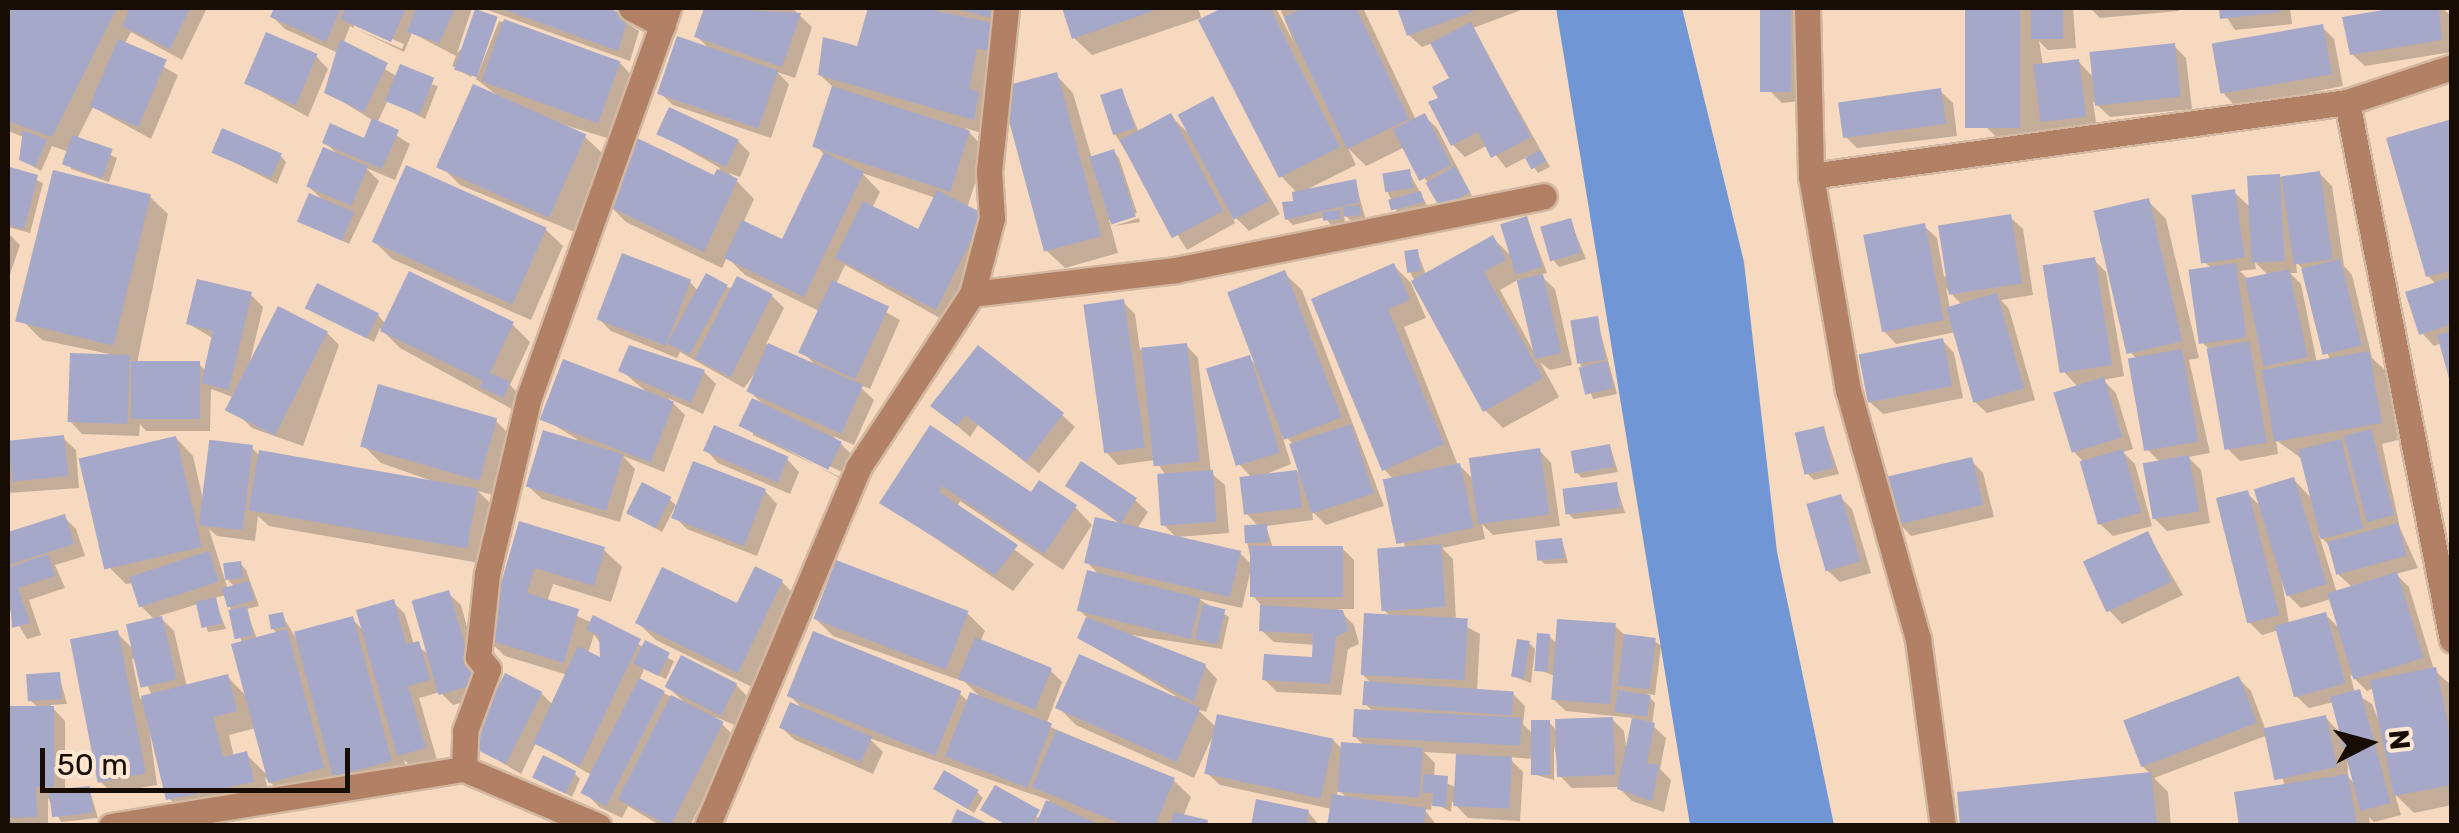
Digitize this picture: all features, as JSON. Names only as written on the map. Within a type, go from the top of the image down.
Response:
[{"type":"street","points":[[464,769],[465,731],[488,669],[478,657],[487,574],[529,397],[666,16],[631,8]]},
{"type":"street","points":[[707,826],[858,468],[972,294],[992,218],[989,171],[1006,8]]},
{"type":"street","points":[[1807,8],[1811,176],[1848,390],[1918,639],[1943,826]]},
{"type":"street","points":[[1811,176],[2347,102],[2452,67]]},
{"type":"street","points":[[2347,102],[2452,640]]},
{"type":"street","points":[[972,294],[1174,270],[1544,196]]},
{"type":"street","points":[[111,826],[464,769],[598,826]]},
{"type":"water","points":[[1556,8],[1682,8],[1744,262],[1777,552],[1834,825],[1690,825]]},
{"type":"building","points":[[8,8],[117,8],[52,137],[8,121]]},
{"type":"building","points":[[130,8],[190,8],[170,49],[122,26]]},
{"type":"building","points":[[274,8],[341,8],[326,42],[270,17]]},
{"type":"building","points":[[345,8],[406,8],[391,42],[340,19]]},
{"type":"building","points":[[416,8],[455,8],[439,43],[407,32]]},
{"type":"building","points":[[500,8],[609,8],[628,17],[618,51]]},
{"type":"building","points":[[704,8],[801,13],[782,67],[694,37]]},
{"type":"building","points":[[868,8],[923,8],[993,23],[987,51],[977,48],[969,89],[979,92],[974,120],[818,75],[823,37],[857,46]]},
{"type":"building","points":[[952,8],[999,8],[996,19]]},
{"type":"building","points":[[1062,8],[1162,8],[1072,39]]},
{"type":"building","points":[[1222,8],[1270,8],[1340,147],[1279,178],[1198,20]]},
{"type":"building","points":[[1304,8],[1356,8],[1409,119],[1347,149],[1284,17]]},
{"type":"building","points":[[1397,8],[1482,8],[1407,36]]},
{"type":"building","points":[[1760,8],[1791,8],[1791,92],[1760,92]]},
{"type":"building","points":[[1965,8],[2020,8],[2020,128],[1965,128]]},
{"type":"building","points":[[2031,8],[2063,8],[2063,39],[2031,39]]},
{"type":"building","points":[[2219,8],[2280,8],[2281,12],[2220,19]]},
{"type":"building","points":[[2395,8],[2439,8],[2442,40],[2350,55],[2342,17]]},
{"type":"building","points":[[475,9],[498,17],[477,77],[454,70]]},
{"type":"building","points":[[504,19],[621,61],[598,123],[481,81]]},
{"type":"building","points":[[1471,22],[1531,137],[1491,158],[1478,132],[1451,146],[1428,102],[1438,98],[1432,87],[1449,78],[1430,43]]},
{"type":"building","points":[[2323,24],[2332,74],[2221,94],[2212,44]]},
{"type":"building","points":[[266,32],[318,54],[296,105],[244,84]]},
{"type":"building","points":[[677,36],[778,71],[758,129],[657,94]]},
{"type":"building","points":[[118,39],[167,60],[138,127],[89,106]]},
{"type":"building","points":[[340,39],[388,63],[364,112],[324,93]]},
{"type":"building","points":[[2175,43],[2181,97],[2095,106],[2089,52]]},
{"type":"building","points":[[2079,59],[2086,117],[2040,122],[2033,65]]},
{"type":"building","points":[[400,64],[434,78],[419,115],[385,101]]},
{"type":"building","points":[[1057,72],[1101,236],[1044,251],[1000,87]]},
{"type":"building","points":[[473,84],[586,134],[549,218],[436,167]]},
{"type":"building","points":[[832,86],[970,131],[950,192],[812,147]]},
{"type":"building","points":[[1122,88],[1135,128],[1113,135],[1100,95]]},
{"type":"building","points":[[1941,88],[1946,124],[1843,138],[1838,102]]},
{"type":"building","points":[[1213,96],[1269,201],[1234,220],[1178,115]]},
{"type":"building","points":[[669,107],[739,140],[726,167],[656,134]]},
{"type":"building","points":[[1171,113],[1223,211],[1172,238],[1120,140]]},
{"type":"building","points":[[1425,113],[1451,165],[1419,181],[1393,129]]},
{"type":"building","points":[[372,118],[399,130],[382,169],[322,143],[330,123],[364,138]]},
{"type":"building","points":[[2452,119],[2452,270],[2426,277],[2386,138]]},
{"type":"building","points":[[222,128],[282,153],[271,178],[211,153]]},
{"type":"building","points":[[23,130],[47,140],[35,167],[19,160]]},
{"type":"building","points":[[72,135],[113,149],[103,178],[62,164]]},
{"type":"building","points":[[637,138],[714,175],[717,169],[738,179],[704,252],[606,205]]},
{"type":"building","points":[[323,147],[368,166],[351,206],[306,187]]},
{"type":"building","points":[[1114,149],[1136,217],[1111,225],[1089,157]]},
{"type":"building","points":[[1540,150],[1546,161],[1531,170],[1525,158]]},
{"type":"building","points":[[824,152],[864,172],[804,297],[724,258],[742,220],[782,239]]},
{"type":"building","points":[[406,165],[547,228],[513,304],[372,242]]},
{"type":"building","points":[[1455,166],[1470,192],[1441,209],[1426,183]]},
{"type":"building","points":[[10,167],[38,175],[24,229],[8,225]]},
{"type":"building","points":[[1410,169],[1413,188],[1385,192],[1382,173]]},
{"type":"building","points":[[53,170],[151,194],[113,346],[15,321]]},
{"type":"building","points":[[2320,171],[2332,259],[2294,265],[2281,176]]},
{"type":"building","points":[[2280,174],[2285,261],[2252,263],[2247,176]]},
{"type":"building","points":[[1356,179],[1360,202],[1285,220],[1282,202],[1293,201],[1292,192]]},
{"type":"building","points":[[2235,189],[2245,257],[2201,263],[2191,195]]},
{"type":"building","points":[[937,190],[984,214],[936,310],[835,258],[863,201],[918,229]]},
{"type":"building","points":[[1421,191],[1424,202],[1391,210],[1388,200]]},
{"type":"building","points":[[309,193],[354,212],[342,241],[297,222]]},
{"type":"building","points":[[2149,198],[2182,341],[2127,354],[2093,211]]},
{"type":"building","points":[[1360,205],[1361,215],[1344,217],[1343,207]]},
{"type":"building","points":[[1340,210],[1341,219],[1323,221],[1322,212]]},
{"type":"building","points":[[2011,214],[2022,283],[1949,295],[1938,226]]},
{"type":"building","points":[[1527,216],[1542,267],[1516,275],[1500,224]]},
{"type":"building","points":[[1571,218],[1581,253],[1550,261],[1540,227]]},
{"type":"building","points":[[1925,223],[1944,320],[1882,332],[1863,235]]},
{"type":"building","points":[[1493,235],[1506,260],[1484,272],[1543,378],[1483,412],[1411,281]]},
{"type":"building","points":[[1418,249],[1421,271],[1407,273],[1404,251]]},
{"type":"building","points":[[622,253],[691,280],[666,346],[597,319]]},
{"type":"building","points":[[2095,257],[2112,365],[2060,373],[2043,265]]},
{"type":"building","points":[[2340,259],[2362,345],[2323,355],[2301,269]]},
{"type":"building","points":[[1394,263],[1410,300],[1388,309],[1444,444],[1382,471],[1311,299]]},
{"type":"building","points":[[2236,263],[2246,337],[2199,344],[2188,270]]},
{"type":"building","points":[[2289,269],[2308,357],[2264,366],[2245,278]]},
{"type":"building","points":[[1285,270],[1342,418],[1284,440],[1227,292]]},
{"type":"building","points":[[409,271],[514,322],[490,373],[510,382],[503,398],[480,387],[483,381],[380,331]]},
{"type":"building","points":[[706,273],[728,285],[689,355],[667,343]]},
{"type":"building","points":[[1543,274],[1561,353],[1535,359],[1517,280]]},
{"type":"building","points":[[737,276],[773,294],[730,377],[695,359]]},
{"type":"building","points":[[2452,277],[2452,324],[2419,335],[2405,292]]},
{"type":"building","points":[[197,279],[252,292],[229,390],[201,383],[213,331],[186,324]]},
{"type":"building","points":[[832,280],[889,307],[855,379],[798,353]]},
{"type":"building","points":[[317,283],[379,313],[367,338],[305,308]]},
{"type":"building","points":[[1997,293],[2024,388],[1973,403],[1946,308]]},
{"type":"building","points":[[1124,299],[1145,448],[1104,453],[1083,305]]},
{"type":"building","points":[[278,306],[328,331],[275,436],[225,410]]},
{"type":"building","points":[[1598,316],[1605,359],[1577,364],[1570,320]]},
{"type":"building","points":[[2452,331],[2452,382],[2450,382],[2437,335]]},
{"type":"building","points":[[1943,338],[1952,386],[1868,403],[1859,354]]},
{"type":"building","points":[[2249,341],[2267,442],[2225,450],[2207,348]]},
{"type":"building","points":[[768,343],[863,385],[841,434],[746,391]]},
{"type":"building","points":[[1187,343],[1199,461],[1154,466],[1141,348]]},
{"type":"building","points":[[629,345],[705,370],[691,403],[618,371]]},
{"type":"building","points":[[978,345],[1064,413],[1026,462],[965,415],[957,426],[930,406]]},
{"type":"building","points":[[2182,349],[2198,442],[2144,451],[2128,359]]},
{"type":"building","points":[[2369,351],[2382,423],[2274,442],[2262,370]]},
{"type":"building","points":[[70,353],[130,355],[128,424],[68,422]]},
{"type":"building","points":[[1250,355],[1280,453],[1236,466],[1206,368]]},
{"type":"building","points":[[563,359],[674,402],[651,462],[540,420]]},
{"type":"building","points":[[131,361],[200,361],[200,419],[131,419]]},
{"type":"building","points":[[1607,361],[1613,388],[1585,395],[1579,368]]},
{"type":"building","points":[[2104,377],[2122,437],[2072,453],[2053,392]]},
{"type":"building","points":[[378,384],[497,418],[479,481],[360,446]]},
{"type":"building","points":[[752,398],[842,442],[828,470],[738,426]]},
{"type":"building","points":[[1351,424],[1374,493],[1312,514],[1289,444]]},
{"type":"building","points":[[714,425],[789,457],[778,482],[703,451]]},
{"type":"building","points":[[930,425],[1031,492],[1039,480],[1077,505],[1044,554],[942,486],[939,492],[1018,545],[995,575],[879,503]]},
{"type":"building","points":[[1824,426],[1834,468],[1804,475],[1795,433]]},
{"type":"building","points":[[2371,429],[2394,515],[2367,522],[2344,436]]},
{"type":"building","points":[[543,430],[623,455],[606,511],[526,486]]},
{"type":"building","points":[[64,435],[68,476],[13,482],[8,441]]},
{"type":"building","points":[[176,436],[202,547],[104,570],[79,458]]},
{"type":"building","points":[[2341,439],[2363,528],[2321,539],[2298,450]]},
{"type":"building","points":[[209,440],[253,445],[243,530],[199,525]]},
{"type":"building","points":[[1610,444],[1614,467],[1575,474],[1571,451]]},
{"type":"building","points":[[1540,448],[1549,514],[1478,524],[1469,458]]},
{"type":"building","points":[[2123,449],[2141,512],[2098,525],[2080,461]]},
{"type":"building","points":[[259,450],[478,489],[467,549],[248,510]]},
{"type":"building","points":[[2189,455],[2199,511],[2153,519],[2143,463]]},
{"type":"building","points":[[1972,457],[1983,505],[1896,525],[1885,477]]},
{"type":"building","points":[[693,461],[766,489],[744,546],[671,518]]},
{"type":"building","points":[[1081,461],[1137,498],[1121,523],[1065,486]]},
{"type":"building","points":[[1460,463],[1474,528],[1396,544],[1383,479]]},
{"type":"building","points":[[1213,470],[1217,522],[1161,526],[1157,474]]},
{"type":"building","points":[[1297,470],[1302,508],[1244,515],[1239,477]]},
{"type":"building","points":[[2294,477],[2327,584],[2287,596],[2254,489]]},
{"type":"building","points":[[642,482],[671,497],[656,528],[626,513]]},
{"type":"building","points":[[1617,482],[1620,508],[1566,515],[1562,489]]},
{"type":"building","points":[[2248,490],[2279,615],[2247,623],[2216,498]]},
{"type":"building","points":[[1841,494],[1860,561],[1826,571],[1806,504]]},
{"type":"building","points":[[65,514],[74,544],[8,565],[8,532]]},
{"type":"building","points":[[1095,517],[1241,551],[1230,597],[1084,563]]},
{"type":"building","points":[[519,521],[605,547],[594,586],[535,568],[527,593],[579,609],[564,663],[485,639]]},
{"type":"building","points":[[2398,523],[2407,556],[2336,575],[2327,542]]},
{"type":"building","points":[[1267,524],[1268,542],[1245,543],[1244,525]]},
{"type":"building","points":[[2148,531],[2172,582],[2106,612],[2083,561]]},
{"type":"building","points":[[1562,538],[1564,558],[1537,561],[1535,541]]},
{"type":"building","points":[[1441,544],[1445,607],[1382,611],[1377,548]]},
{"type":"building","points":[[1250,546],[1343,546],[1343,597],[1250,597]]},
{"type":"building","points":[[209,551],[219,581],[139,607],[129,577]]},
{"type":"building","points":[[48,554],[55,576],[18,588],[30,623],[12,628],[8,568]]},
{"type":"building","points":[[836,560],[969,611],[946,670],[813,619]]},
{"type":"building","points":[[241,561],[243,578],[225,580],[223,563]]},
{"type":"building","points":[[755,566],[783,580],[738,673],[635,623],[662,567],[737,603]]},
{"type":"building","points":[[1087,570],[1201,598],[1190,639],[1077,611]]},
{"type":"building","points":[[2397,572],[2423,658],[2354,679],[2327,593]]},
{"type":"building","points":[[249,581],[254,600],[227,608],[222,588]]},
{"type":"building","points":[[449,590],[476,684],[439,695],[412,601]]},
{"type":"building","points":[[216,597],[222,623],[202,628],[196,602]]},
{"type":"building","points":[[394,599],[406,644],[419,641],[430,680],[408,686],[426,748],[397,756],[356,610]]},
{"type":"building","points":[[1203,604],[1225,609],[1217,644],[1195,639]]},
{"type":"building","points":[[1260,605],[1343,610],[1348,631],[1336,637],[1330,684],[1262,680],[1264,654],[1312,657],[1313,634],[1259,631]]},
{"type":"building","points":[[247,606],[253,635],[235,639],[228,610]]},
{"type":"building","points":[[283,612],[286,627],[271,630],[268,615]]},
{"type":"building","points":[[2326,612],[2345,683],[2294,697],[2275,626]]},
{"type":"building","points":[[1364,613],[1468,618],[1465,680],[1361,675]]},
{"type":"building","points":[[593,615],[641,639],[580,766],[533,743],[578,646],[600,657],[599,636],[586,630]]},
{"type":"building","points":[[162,616],[177,679],[141,688],[126,624]]},
{"type":"building","points":[[353,616],[392,761],[333,777],[294,632]]},
{"type":"building","points":[[1086,617],[1206,664],[1194,702],[1077,638]]},
{"type":"building","points":[[1557,619],[1616,623],[1610,704],[1551,700]]},
{"type":"building","points":[[287,629],[324,768],[268,783],[231,644]]},
{"type":"building","points":[[118,630],[146,773],[98,783],[70,639]]},
{"type":"building","points":[[813,631],[961,691],[935,756],[787,696]]},
{"type":"building","points":[[1537,633],[1550,634],[1547,672],[1534,671]]},
{"type":"building","points":[[1624,634],[1656,638],[1649,690],[1618,686]]},
{"type":"building","points":[[975,637],[1052,668],[1035,710],[958,679]]},
{"type":"building","points":[[1517,639],[1530,641],[1524,679],[1511,677]]},
{"type":"building","points":[[645,640],[670,653],[658,676],[633,663]]},
{"type":"building","points":[[1079,654],[1201,708],[1177,762],[1055,708]]},
{"type":"building","points":[[681,655],[737,684],[721,716],[665,687]]},
{"type":"building","points":[[2436,667],[2452,744],[2452,785],[2394,796],[2370,680]]},
{"type":"building","points":[[60,672],[62,699],[28,701],[26,674]]},
{"type":"building","points":[[505,673],[542,692],[506,764],[468,745]]},
{"type":"building","points":[[228,674],[237,711],[213,717],[223,757],[247,751],[254,782],[166,800],[141,696]]},
{"type":"building","points":[[2239,676],[2257,723],[2141,767],[2123,720]]},
{"type":"building","points":[[639,678],[665,691],[606,806],[580,793]]},
{"type":"building","points":[[1364,681],[1514,691],[1512,715],[1362,705]]},
{"type":"building","points":[[2360,689],[2391,803],[2361,811],[2330,697]]},
{"type":"building","points":[[1618,690],[1651,695],[1647,717],[1615,712]]},
{"type":"building","points":[[970,692],[1052,724],[1027,788],[945,756]]},
{"type":"building","points":[[671,695],[724,722],[670,826],[618,799]]},
{"type":"building","points":[[790,702],[872,737],[861,763],[779,728]]},
{"type":"building","points":[[8,706],[54,706],[54,787],[36,787],[37,817],[8,818]]},
{"type":"building","points":[[1354,709],[1522,718],[1520,746],[1353,737]]},
{"type":"building","points":[[1217,714],[1333,739],[1321,798],[1204,774]]},
{"type":"building","points":[[2326,715],[2337,767],[2274,780],[2263,728]]},
{"type":"building","points":[[1613,717],[1615,775],[1557,777],[1555,719]]},
{"type":"building","points":[[1632,718],[1655,723],[1647,763],[1659,765],[1652,801],[1617,789]]},
{"type":"building","points":[[1531,720],[1550,720],[1550,775],[1531,775]]},
{"type":"building","points":[[1056,730],[1175,778],[1155,826],[1127,826],[1032,787]]},
{"type":"building","points":[[1341,742],[1423,748],[1419,798],[1338,792]]},
{"type":"building","points":[[1456,754],[1512,757],[1509,809],[1453,806]]},
{"type":"building","points":[[543,755],[576,771],[565,794],[532,777]]},
{"type":"building","points":[[944,770],[979,790],[968,809],[933,789]]},
{"type":"building","points":[[2151,772],[2157,825],[1960,826],[1957,792]]},
{"type":"building","points":[[1424,774],[1448,776],[1446,807],[1432,806],[1433,793],[1422,793]]},
{"type":"building","points":[[2348,774],[2357,826],[2239,826],[2234,792]]},
{"type":"building","points":[[995,785],[1040,810],[1031,826],[1008,826],[980,810]]},
{"type":"building","points":[[90,786],[93,813],[52,817],[49,790]]},
{"type":"building","points":[[1332,794],[1426,808],[1424,826],[1327,826]]},
{"type":"building","points":[[1256,799],[1309,810],[1306,826],[1251,826]]},
{"type":"building","points":[[1046,800],[1102,826],[1035,826]]},
{"type":"building","points":[[957,809],[992,826],[950,826]]},
{"type":"building","points":[[1174,812],[1208,820],[1207,826],[1170,826]]}]
